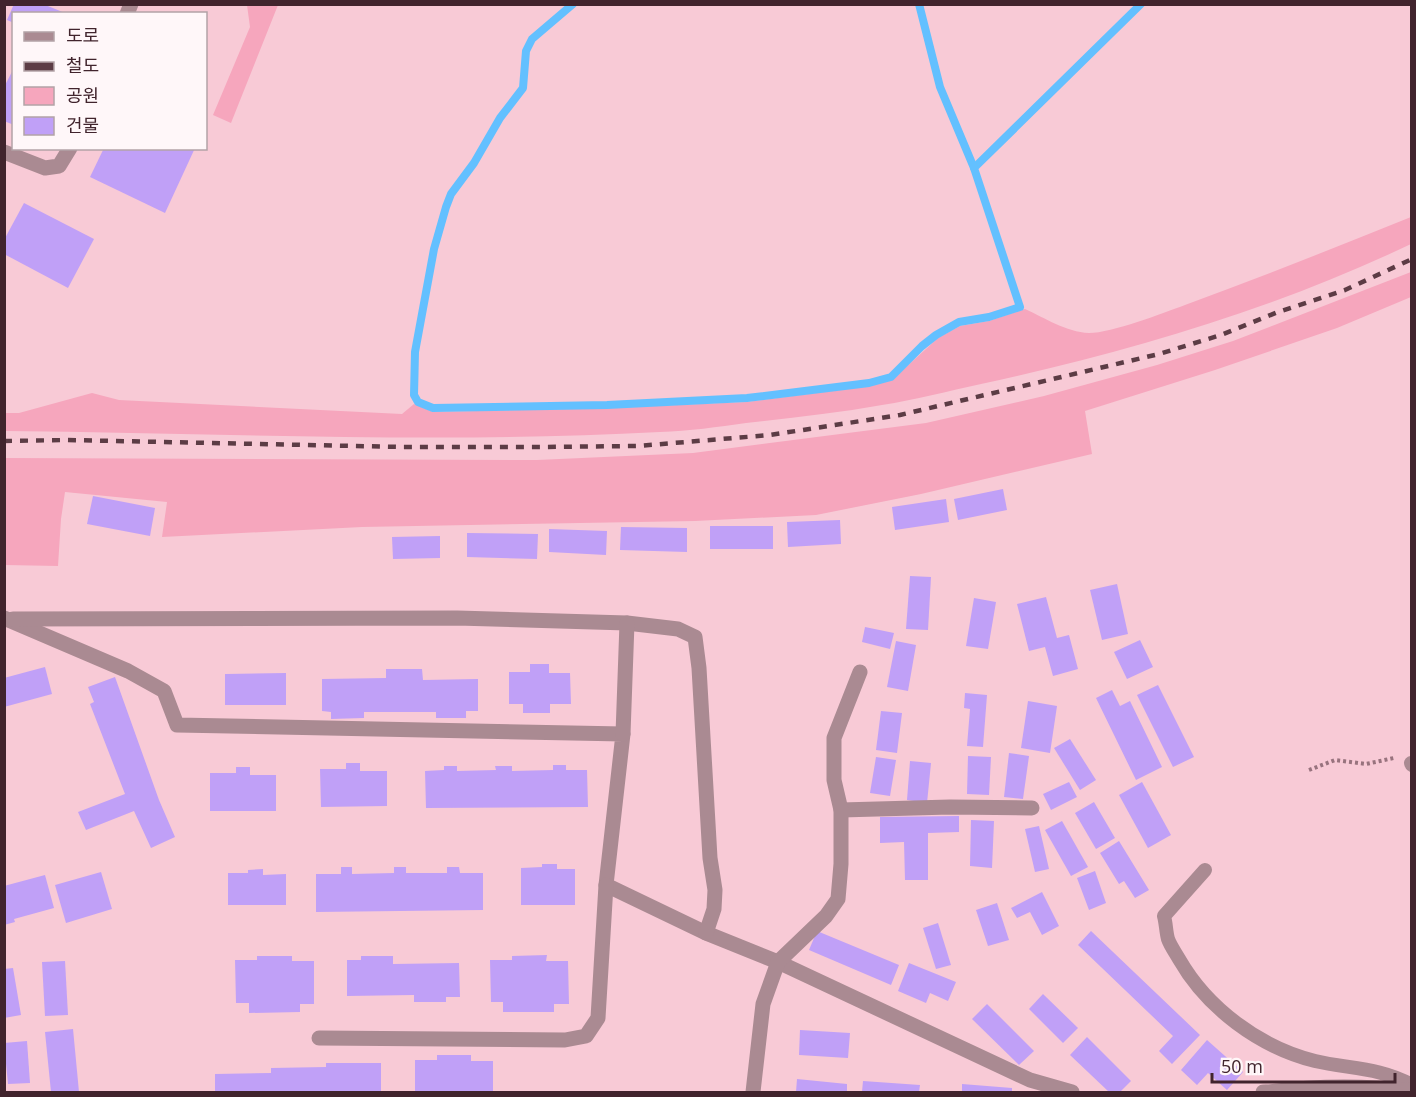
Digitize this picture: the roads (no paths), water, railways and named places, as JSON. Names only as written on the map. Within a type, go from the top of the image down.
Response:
[{"type":"street","points":[[4,152],[45,168],[59,166],[69,150]]},
{"type":"street","points":[[6,619],[457,618],[627,623],[678,629],[695,637],[699,668],[710,858],[715,891],[714,909],[706,933]]},
{"type":"street","points":[[6,619],[128,671],[164,691],[177,725],[623,734]]},
{"type":"street","points":[[318,1038],[565,1040],[586,1036],[598,1018],[606,885],[623,734],[627,623]]},
{"type":"street","points":[[753,1092],[764,1004],[778,962],[826,916],[838,899],[841,864],[841,810],[834,780],[834,738],[860,672]]},
{"type":"street","points":[[841,810],[950,807],[1032,808]]},
{"type":"street","points":[[606,885],[706,933],[778,962],[1030,1080],[1072,1092]]},
{"type":"lane","points":[[1205,870],[1164,916],[1168,940],[1186,971],[1208,999],[1251,1034],[1295,1056],[1383,1072],[1412,1085]]},
{"type":"lane","points":[[1264,1092],[1297,1087],[1412,1090]]},
{"type":"waterway","points":[[573,4],[532,39],[526,51],[523,88],[500,118],[474,163],[451,194],[446,207],[434,249],[415,352],[414,395],[418,402],[433,408],[607,405],[747,398],[869,383],[891,377],[922,346],[959,322],[989,317],[1020,307],[974,168],[1141,4]]},
{"type":"waterway","points":[[919,4],[940,87],[974,168]]},
{"type":"railway","points":[[4,441],[542,447],[638,446],[770,435],[900,415],[1159,354],[1221,335],[1278,312],[1345,290],[1412,259]]}]
